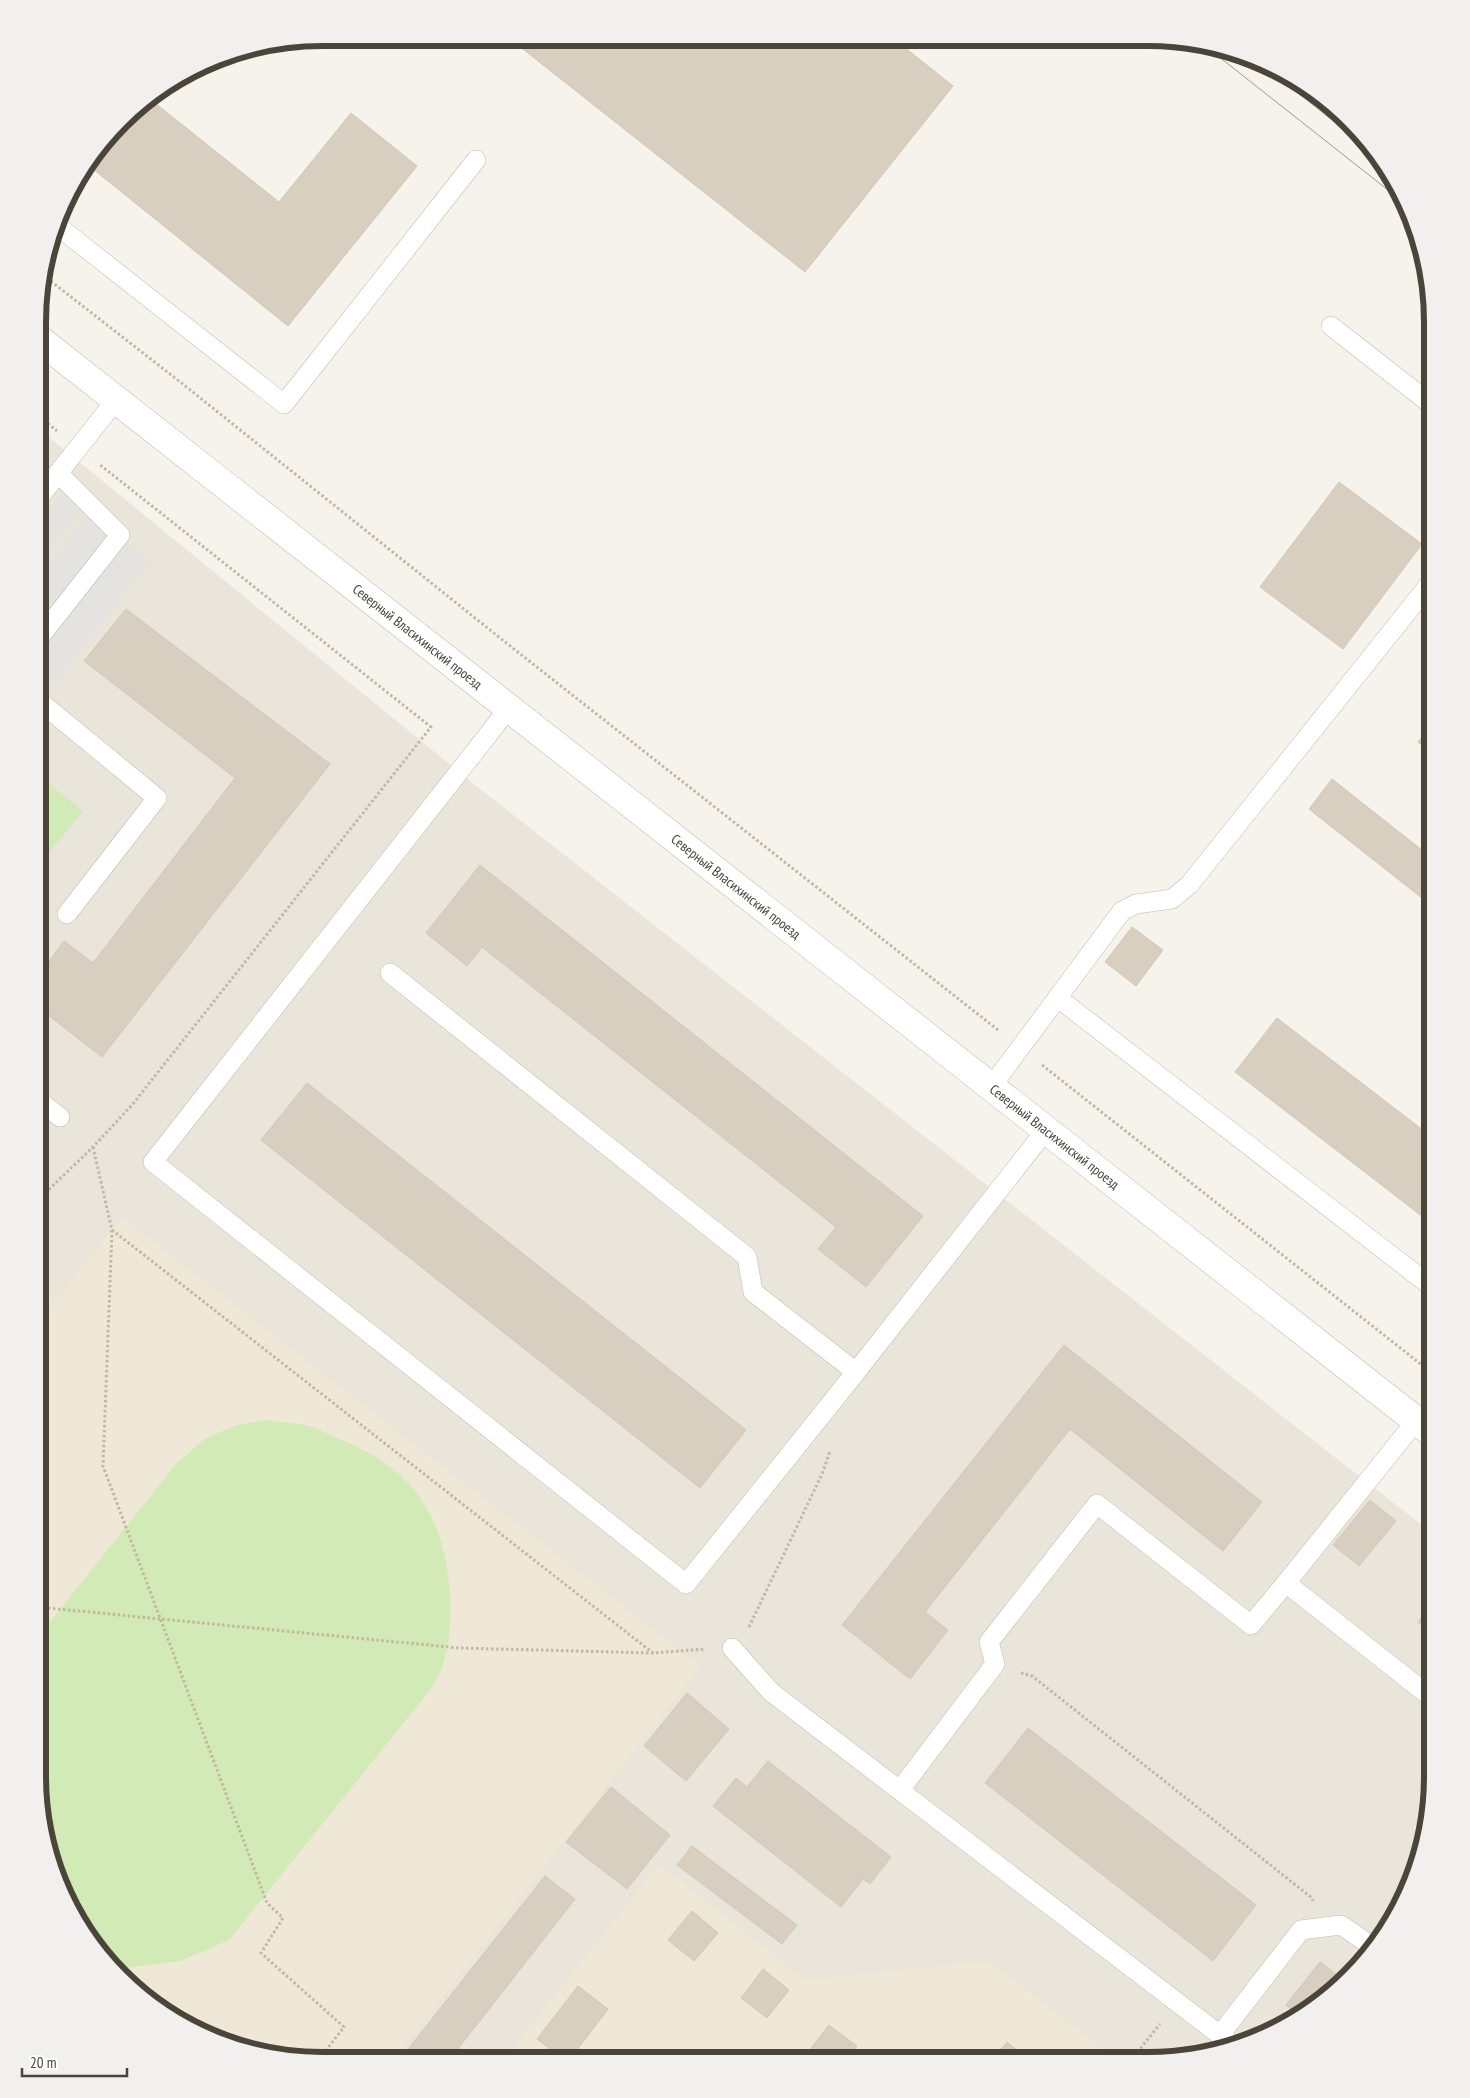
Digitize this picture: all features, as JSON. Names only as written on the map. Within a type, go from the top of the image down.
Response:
[{"type":"street","name":"Северный Власихинский проезд","points":[[46,345],[1424,1427]]},
{"type":"lane","points":[[62,230],[284,404],[476,160]]},
{"type":"lane","points":[[1331,326],[1424,399]]},
{"type":"lane","points":[[46,488],[116,400]]},
{"type":"lane","points":[[46,629],[120,535],[58,473]]},
{"type":"lane","points":[[991,1087],[1122,911],[1136,904],[1172,899],[1189,885],[1424,591]]},
{"type":"lane","points":[[46,707],[157,798],[67,914]]},
{"type":"lane","points":[[509,708],[154,1162],[686,1584],[1046,1130]]},
{"type":"lane","points":[[390,973],[747,1257],[753,1292],[856,1372]]},
{"type":"lane","points":[[1058,998],[1424,1281]]},
{"type":"lane","points":[[46,1106],[60,1117]]},
{"type":"lane","points":[[900,1790],[995,1664],[989,1642],[1097,1504],[1251,1625],[1286,1582],[1424,1427]]},
{"type":"lane","points":[[1286,1582],[1424,1692]]},
{"type":"lane","points":[[732,1648],[771,1692],[1227,2040]]},
{"type":"lane","points":[[1227,2040],[1301,1930],[1341,1925],[1368,1943]]},
{"type":"path","points":[[50,280],[1424,1367]]},
{"type":"path","points":[[46,1192],[93,1147],[150,1082],[430,727],[78,448]]},
{"type":"path","points":[[93,1147],[112,1230],[104,1466],[267,1903],[283,1918],[261,1952],[344,2027],[325,2052]]},
{"type":"path","points":[[112,1230],[653,1653]]},
{"type":"path","points":[[46,1608],[459,1648],[653,1653],[732,1648],[745,1636],[823,1472],[832,1444]]},
{"type":"path","points":[[995,1664],[1032,1676],[1312,1898],[1320,1928]]},
{"type":"path","points":[[1137,2052],[1178,2002]]},
{"type":"shaded area","points":[[46,435],[475,785],[1424,1527],[1424,1776],[1421,1812],[1414,1848],[1403,1882],[1387,1914],[1367,1944],[1343,1971],[1316,1995],[1286,2015],[1254,2031],[1220,2042],[1166,2051],[322,2052],[268,2046],[216,2031],[184,2015],[154,1995],[127,1971],[103,1944],[83,1914],[61,1865],[52,1830],[46,1776]]},
{"type":"shaded area","points":[[62,493],[82,508],[46,555],[46,515]]},
{"type":"shaded area","points":[[89,514],[150,561],[46,693],[46,568]]},
{"type":"shaded area","points":[[122,1218],[700,1666],[400,2052],[322,2052],[268,2046],[216,2031],[184,2015],[154,1995],[115,1958],[83,1914],[67,1882],[52,1830],[46,1776],[46,1312]]},
{"type":"shaded area","points":[[659,1864],[805,1980],[989,1961],[1107,2052],[511,2052]]},
{"type":"green space","points":[[46,782],[83,811],[46,856]]},
{"type":"green space","points":[[266,1420],[313,1427],[363,1450],[402,1477],[417,1494],[429,1513],[439,1534],[445,1558],[449,1584],[450,1615],[445,1657],[440,1673],[430,1690],[229,1940],[180,1961],[124,1968],[103,1944],[83,1914],[67,1882],[56,1848],[49,1812],[46,1776],[46,1627],[177,1463],[206,1438],[237,1425]]},
{"type":"building","points":[[519,46],[903,46],[953,86],[805,272]]},
{"type":"building","points":[[155,103],[279,202],[351,113],[417,166],[288,326],[93,169],[103,154],[127,127]]},
{"type":"building","points":[[1339,482],[1422,544],[1343,649],[1260,587]]},
{"type":"building","points":[[126,609],[330,764],[102,1057],[46,1013],[46,965],[64,941],[93,963],[235,778],[84,661]]},
{"type":"building","points":[[1424,734],[1424,747],[1418,742]]},
{"type":"building","points":[[1332,779],[1424,852],[1424,900],[1309,809]]},
{"type":"building","points":[[480,865],[923,1216],[866,1287],[818,1249],[836,1227],[482,947],[467,966],[426,933]]},
{"type":"building","points":[[1132,927],[1163,950],[1136,986],[1105,962]]},
{"type":"building","points":[[1277,1018],[1424,1131],[1424,1218],[1235,1072]]},
{"type":"building","points":[[307,1083],[746,1430],[700,1488],[261,1140]]},
{"type":"building","points":[[1064,1345],[1262,1502],[1223,1551],[1070,1429],[925,1612],[948,1630],[910,1679],[842,1625]]},
{"type":"building","points":[[1370,1500],[1396,1521],[1359,1566],[1333,1545]]},
{"type":"building","points":[[1424,1615],[1424,1627],[1418,1622]]},
{"type":"building","points":[[687,1693],[729,1729],[686,1781],[644,1746]]},
{"type":"building","points":[[1028,1728],[1256,1905],[1213,1961],[985,1783]]},
{"type":"building","points":[[768,1761],[891,1857],[870,1884],[863,1879],[841,1907],[713,1806],[736,1778],[747,1787]]},
{"type":"building","points":[[611,1787],[670,1835],[627,1889],[566,1842]]},
{"type":"building","points":[[692,1846],[797,1925],[782,1944],[677,1865]]},
{"type":"building","points":[[545,1876],[575,1899],[455,2052],[406,2052]]},
{"type":"building","points":[[692,1911],[718,1933],[694,1961],[668,1940]]},
{"type":"building","points":[[1320,1962],[1338,1976],[1316,1995],[1293,2011],[1286,2005]]},
{"type":"building","points":[[763,1969],[789,1990],[767,2018],[741,1998]]},
{"type":"building","points":[[578,1986],[608,2009],[575,2052],[554,2052],[537,2039]]},
{"type":"building","points":[[829,2025],[857,2046],[853,2052],[808,2052]]},
{"type":"building","points":[[1007,2042],[1019,2052],[999,2052]]},
{"type":"tram line","points":[[1217,55],[1391,193]]},
{"type":"tram line","points":[[1285,82],[1349,133]]}]
